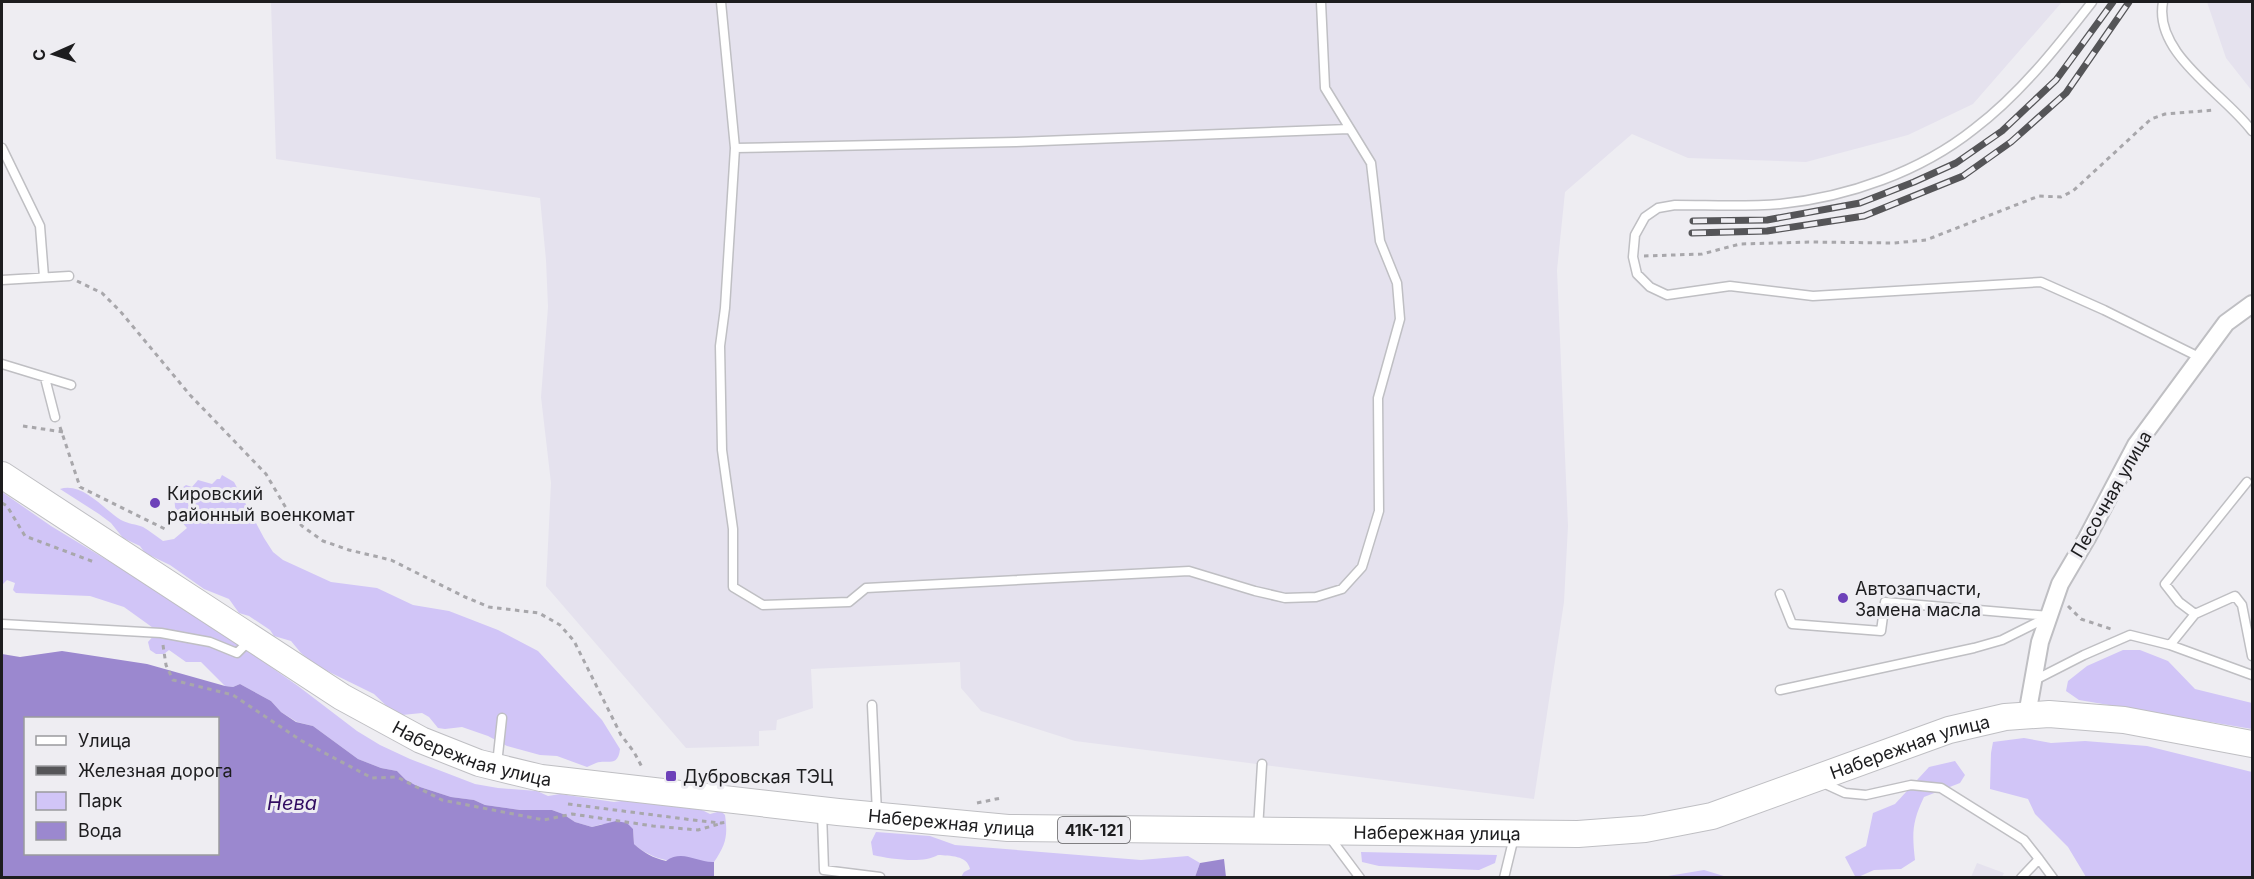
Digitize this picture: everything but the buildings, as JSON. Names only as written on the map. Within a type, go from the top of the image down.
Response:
[{"type":"main road","name":"Набережная улица","points":[[2,475],[342,697],[380,719],[421,740],[478,763],[541,778],[877,816],[1008,828],[1614,832],[1679,824],[1712,816],[1949,730],[1983,720],[2027,715],[2081,716],[2124,720],[2253,744]]},
{"type":"street","name":"Песочная улица","points":[[2027,715],[2040,642],[2060,584],[2136,445],[2226,323],[2253,304]]},
{"type":"lane","points":[[721,2],[735,148],[725,308],[720,346],[722,450],[733,529],[733,587],[763,605],[849,602],[866,588],[1189,570],[1285,598],[1316,597],[1342,589],[1362,567],[1379,511],[1378,398],[1400,319],[1397,284],[1380,242],[1371,163],[1325,88],[1322,2]]},
{"type":"lane","points":[[2092,2],[2022,86],[1974,129],[1946,148],[1900,172],[1854,191],[1779,204],[1675,205],[1658,208],[1645,217],[1635,235],[1633,257],[1637,274],[1650,287],[1667,295],[1730,286],[1813,296],[2041,282],[2156,334],[2200,358]]},
{"type":"lane","points":[[2163,2],[2161,8],[2165,31],[2178,54],[2253,131]]},
{"type":"lane","points":[[735,148],[1016,142],[1349,129]]},
{"type":"lane","points":[[2,148],[40,226],[44,277]]},
{"type":"lane","points":[[2,280],[69,276]]},
{"type":"lane","points":[[2,364],[71,386]]},
{"type":"lane","points":[[45,378],[54,417]]},
{"type":"lane","points":[[2195,614],[2179,602],[2165,584],[2247,482]]},
{"type":"lane","points":[[1780,594],[1792,624],[1881,631],[1885,602],[2049,616]]},
{"type":"lane","points":[[2170,645],[2195,614],[2235,596],[2242,605],[2253,656]]},
{"type":"lane","points":[[1780,690],[1974,648],[2002,639],[2049,616]]},
{"type":"lane","points":[[2,624],[161,633],[210,642],[237,653],[251,638]]},
{"type":"lane","points":[[2032,681],[2130,635],[2170,645],[2253,675]]},
{"type":"lane","points":[[872,705],[877,816]]},
{"type":"lane","points":[[497,768],[502,718]]},
{"type":"lane","points":[[1258,830],[1262,764]]},
{"type":"lane","points":[[1815,780],[1845,793],[1866,795],[1911,785],[1941,788],[2024,840],[2053,878]]},
{"type":"lane","points":[[822,810],[824,870],[880,877]]},
{"type":"lane","points":[[1324,830],[1360,878]]},
{"type":"lane","points":[[1504,878],[1515,833]]},
{"type":"lane","points":[[2021,878],[2039,859]]},
{"type":"path","points":[[1633,257],[1702,254],[1740,244],[1894,243],[1926,240],[2039,196],[2061,197],[2073,191],[2151,119],[2165,114],[2189,111],[2233,110]]},
{"type":"path","points":[[69,276],[102,292],[190,395],[266,474],[286,508],[302,526],[323,541],[392,560],[489,607],[538,613],[560,625],[574,641],[621,735],[643,768],[644,789]]},
{"type":"path","points":[[54,417],[63,432],[80,487],[167,530]]},
{"type":"path","points":[[23,426],[63,432]]},
{"type":"path","points":[[2,503],[25,536],[94,562],[113,564],[128,557]]},
{"type":"path","points":[[2057,593],[2081,619],[2130,635]]},
{"type":"path","points":[[161,633],[166,665],[173,680],[233,695],[302,741],[372,778],[397,777],[442,800],[544,820],[572,814],[698,830],[721,823]]},
{"type":"shaded area","points":[[271,2],[2062,2],[1973,104],[1908,135],[1806,162],[1688,158],[1632,134],[1565,192],[1557,270],[1568,526],[1564,602],[1534,799],[1075,741],[981,711],[961,688],[960,662],[811,669],[813,708],[777,720],[776,730],[759,731],[759,746],[686,748],[546,586],[551,483],[541,397],[548,307],[540,198],[276,159]]},
{"type":"shaded area","points":[[2207,2],[2252,2],[2252,91],[2226,58]]},
{"type":"shaded area","points":[[1977,863],[2004,873],[2002,877],[1971,877]]},
{"type":"green space","points":[[222,475],[234,482],[264,538],[273,552],[283,560],[331,582],[377,588],[413,605],[449,611],[498,630],[538,651],[602,720],[620,749],[617,759],[587,767],[557,756],[540,755],[507,746],[488,736],[462,727],[438,728],[429,717],[422,713],[402,715],[394,713],[374,694],[315,665],[291,641],[274,636],[270,630],[249,616],[239,613],[229,599],[204,589],[170,565],[145,553],[140,546],[123,538],[111,523],[60,489],[77,489],[85,493],[121,520],[143,527],[163,541],[174,539],[187,528],[175,506],[180,490],[186,485],[192,487],[198,480],[212,484]]},
{"type":"green space","points":[[2,492],[51,526],[186,608],[298,686],[357,731],[380,745],[475,784],[537,791],[548,796],[560,794],[614,802],[644,798],[648,803],[694,806],[710,814],[721,811],[725,815],[726,829],[721,850],[714,862],[693,863],[662,859],[652,856],[634,844],[633,829],[602,824],[592,827],[575,822],[552,810],[520,810],[485,805],[474,800],[451,797],[417,786],[397,771],[381,768],[358,759],[313,726],[297,722],[281,712],[271,701],[240,684],[233,687],[225,686],[201,662],[186,662],[169,650],[164,654],[156,654],[150,650],[148,642],[156,630],[124,607],[90,596],[16,593],[13,590],[15,583],[7,580],[2,588]]},
{"type":"green space","points":[[2123,650],[2140,650],[2168,661],[2195,689],[2252,703],[2252,729],[2079,700],[2066,691],[2068,681],[2087,666]]},
{"type":"green space","points":[[2024,738],[2051,743],[2085,741],[2147,746],[2252,772],[2252,877],[2086,877],[2068,847],[2035,814],[2028,799],[1990,789],[1993,742]]},
{"type":"green space","points":[[1955,761],[1965,775],[1960,783],[1924,797],[1920,806],[1914,828],[1915,860],[1901,869],[1874,870],[1856,878],[1845,857],[1866,846],[1873,813],[1895,804],[1929,767]]},
{"type":"green space","points":[[876,832],[930,836],[955,845],[1141,860],[1188,856],[1200,863],[1195,877],[961,877],[970,869],[965,861],[957,857],[938,855],[932,858],[907,860],[873,855],[871,842]]},
{"type":"green space","points":[[1361,852],[1497,855],[1495,863],[1479,870],[1379,866],[1362,862]]},
{"type":"green space","points":[[1704,870],[1727,877],[1662,877]]},
{"type":"water","name":"Нева","points":[[62,651],[147,664],[225,686],[233,687],[240,684],[271,701],[281,712],[296,722],[313,726],[358,759],[381,768],[397,771],[417,786],[451,797],[474,800],[485,805],[520,810],[552,810],[575,822],[592,827],[616,821],[627,823],[633,829],[634,844],[645,853],[666,861],[684,856],[714,862],[714,877],[2,877],[2,654],[20,657]]},
{"type":"water","points":[[1224,859],[1226,877],[1195,877],[1200,863]]},
{"type":"railway","points":[[1693,221],[1767,220],[1860,203],[1956,163],[2002,131],[2056,80],[2113,2]]},
{"type":"railway","points":[[1692,233],[1767,231],[1864,216],[1963,176],[2011,142],[2066,93],[2129,2]]},
{"type":"place","name":"Кировский районный военкомат","points":[[155,503]]},
{"type":"place","name":"Автозапчасти, Замена масла","points":[[1843,598]]},
{"type":"place","name":"Дубровская ТЭЦ","points":[[671,776]]}]
